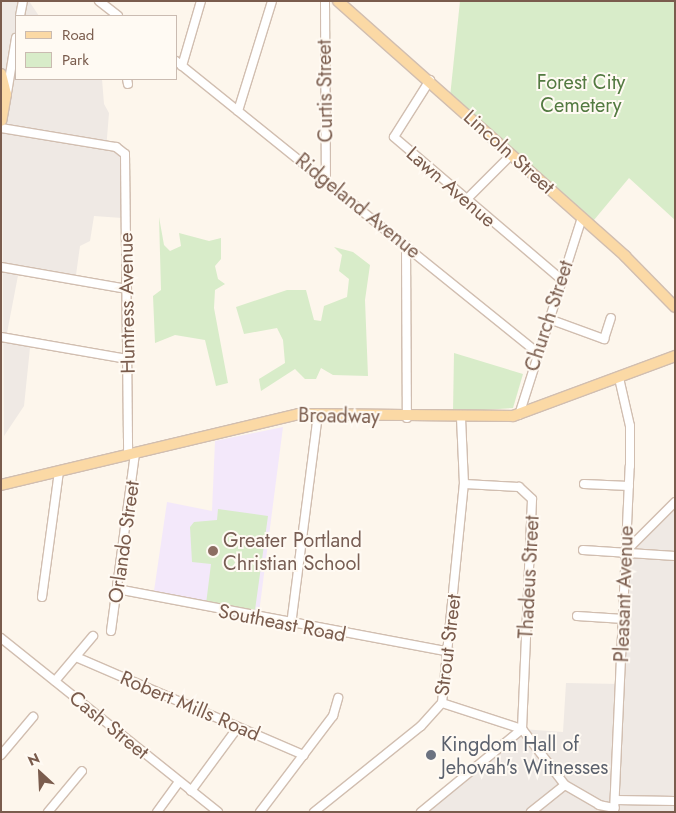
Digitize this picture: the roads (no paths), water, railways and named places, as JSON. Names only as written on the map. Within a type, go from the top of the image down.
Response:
[{"type":"main road","name":"Lincoln Street","points":[[338,1],[430,80],[582,218],[675,307]]},
{"type":"main road","points":[[1,74],[6,94],[1,121]]},
{"type":"main road","points":[[1,114],[1,121]]},
{"type":"main road","name":"Broadway","points":[[1,485],[288,416],[318,414],[407,418],[462,418],[519,415],[675,356]]},
{"type":"street","points":[[20,15],[23,1]]},
{"type":"street","points":[[99,1],[107,4],[117,15]]},
{"type":"street","points":[[179,64],[201,1]]},
{"type":"street","points":[[238,111],[272,1]]},
{"type":"street","name":"Curtis Street","points":[[325,1],[326,180]]},
{"type":"street","points":[[6,94],[15,44]]},
{"type":"street","name":"Ridgeland Avenue","points":[[179,64],[326,180],[537,352]]},
{"type":"street","name":"Lawn Avenue","points":[[430,80],[394,137],[562,280]]},
{"type":"street","name":"Huntress Avenue","points":[[1,128],[123,151],[131,454]]},
{"type":"street","points":[[466,200],[511,155]]},
{"type":"street","name":"Church Street","points":[[519,415],[537,352],[582,218]]},
{"type":"street","points":[[406,245],[407,418]]},
{"type":"street","points":[[1,267],[127,289]]},
{"type":"street","points":[[549,319],[604,338],[611,318]]},
{"type":"street","points":[[1,337],[127,359]]},
{"type":"street","name":"Pleasant Avenue","points":[[615,806],[624,619],[630,426],[619,378]]},
{"type":"street","points":[[291,625],[318,414]]},
{"type":"street","name":"Strout Street","points":[[314,812],[421,726],[442,703],[449,652],[464,484],[462,418]]},
{"type":"street","name":"Orlando Street","points":[[111,631],[131,454]]},
{"type":"street","points":[[42,597],[59,471]]},
{"type":"street","name":"Thadeus Street","points":[[464,484],[519,487],[532,499],[522,729]]},
{"type":"street","points":[[584,484],[629,486]]},
{"type":"street","points":[[626,551],[675,502]]},
{"type":"street","points":[[583,550],[626,551],[675,556]]},
{"type":"street","name":"Southeast Road","points":[[117,589],[291,625],[449,652]]},
{"type":"street","points":[[578,616],[624,619]]},
{"type":"street","points":[[55,681],[93,636]]},
{"type":"street","name":"Cash Street","points":[[1,638],[218,812]]},
{"type":"street","name":"Robert Mills Road","points":[[76,657],[304,755]]},
{"type":"street","points":[[260,812],[333,716],[338,698]]},
{"type":"street","points":[[442,703],[522,729],[565,785],[599,805],[615,806],[675,801]]},
{"type":"street","points":[[1,754],[33,717]]},
{"type":"street","points":[[191,791],[238,728]]},
{"type":"street","points":[[421,812],[522,729]]},
{"type":"street","points":[[48,812],[82,771]]},
{"type":"street","points":[[156,812],[179,782]]},
{"type":"street","points":[[531,812],[565,785]]},
{"type":"place","name":"Greater Portland Christian School","points":[[213,551]]},
{"type":"place","name":"Kingdom Hall of Jehovah's Witnesses","points":[[431,755]]},
{"type":"park label","name":"Forest City Cemetery","points":[[581,94]]}]
